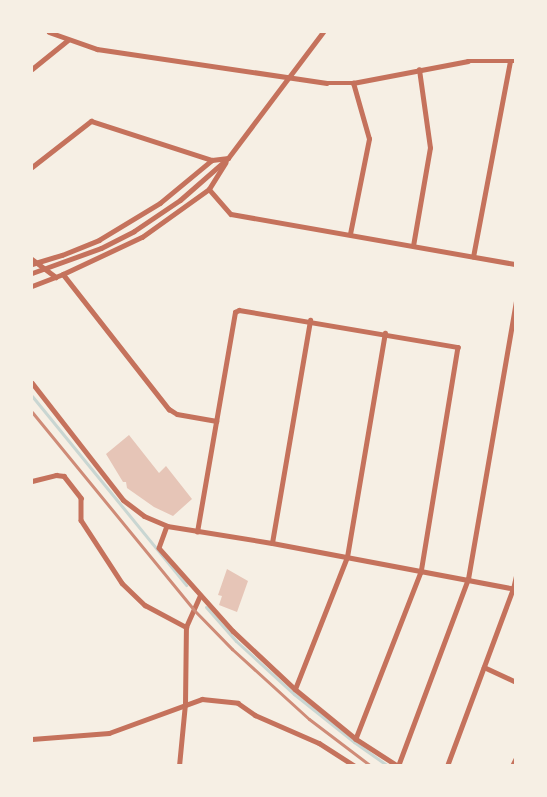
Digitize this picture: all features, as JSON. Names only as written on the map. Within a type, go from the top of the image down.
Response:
[{"type":"street","points":[[49,32],[97,49],[290,78],[353,83],[468,61],[513,61],[473,258]]},
{"type":"street","points":[[32,286],[133,243],[209,189],[228,158],[323,32]]},
{"type":"street","points":[[32,69],[68,40]]},
{"type":"street","points":[[413,246],[430,148],[419,70]]},
{"type":"street","points":[[350,234],[369,139],[353,83]]},
{"type":"street","points":[[32,167],[91,121],[212,160],[228,158]]},
{"type":"street","points":[[32,273],[83,256],[134,231],[167,210],[228,158]]},
{"type":"street","points":[[32,262],[79,249],[123,226],[160,203],[212,160]]},
{"type":"street","points":[[209,189],[231,214],[516,264]]},
{"type":"street","points":[[32,262],[56,277]]},
{"type":"street","points":[[63,274],[169,409],[177,414],[216,421]]},
{"type":"street","points":[[167,526],[159,548],[233,632],[295,689],[356,739],[398,765],[468,579],[516,301]]},
{"type":"street","points":[[197,532],[235,312],[239,309],[458,347],[421,572],[356,739]]},
{"type":"street","points":[[272,543],[310,320]]},
{"type":"street","points":[[295,689],[347,557],[385,333]]},
{"type":"street","points":[[32,383],[123,500],[144,516],[167,526],[272,543],[514,589]]},
{"type":"street","points":[[32,481],[56,475],[64,476],[81,498],[81,520],[122,582],[146,605],[186,627]]},
{"type":"street","points":[[447,765],[514,589],[516,576]]},
{"type":"street","points":[[179,765],[185,704],[186,627],[200,596]]},
{"type":"street","points":[[484,667],[516,682]]},
{"type":"street","points":[[32,740],[109,733],[202,699],[238,703],[255,715],[319,743],[355,765]]},
{"type":"street","points":[[512,765],[516,758]]},
{"type":"building","points":[[129,435],[159,473],[166,466],[192,499],[173,516],[154,507],[127,488],[126,482],[123,482],[106,454]]},
{"type":"building","points":[[227,569],[248,581],[237,612],[219,605],[222,596],[218,595]]},
{"type":"waterway","points":[[32,396],[186,585]]},
{"type":"waterway","points":[[206,607],[236,641],[294,694],[388,766]]},
{"type":"railway","points":[[32,412],[193,609],[232,649],[309,719],[371,766]]}]
